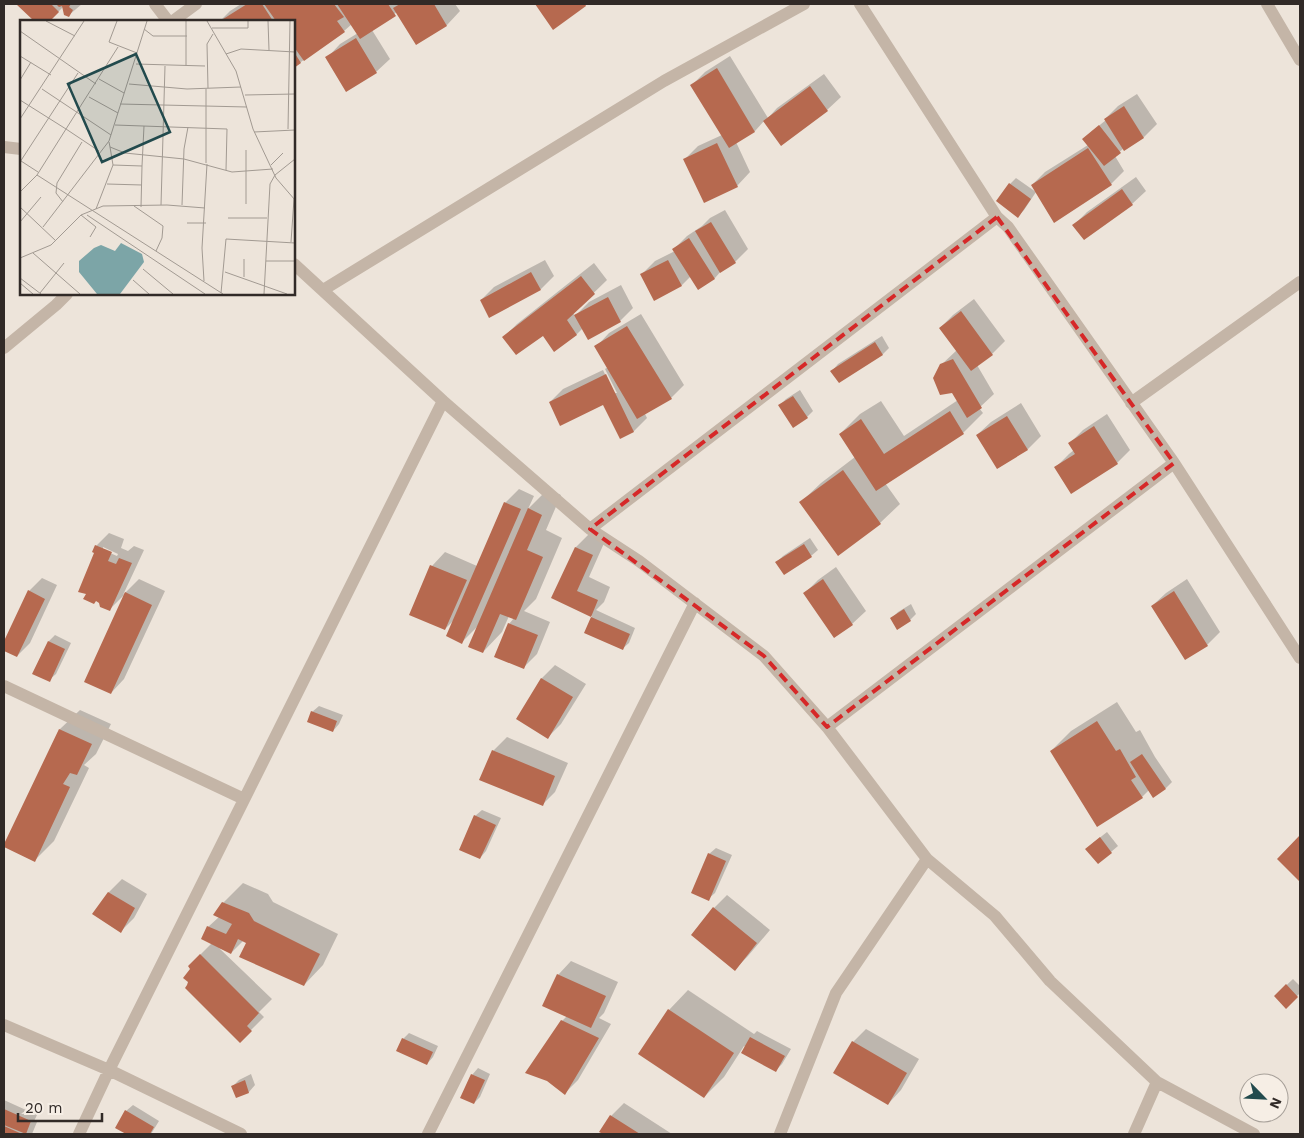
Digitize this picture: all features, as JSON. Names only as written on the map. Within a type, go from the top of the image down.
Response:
[{"type":"street","points":[[155,4],[167,20]]},
{"type":"street","points":[[174,20],[196,4]]},
{"type":"street","points":[[323,290],[664,82],[804,4]]},
{"type":"street","points":[[860,4],[998,217],[1008,227],[1174,463],[1300,658]]},
{"type":"street","points":[[1268,4],[1300,60]]},
{"type":"street","points":[[4,147],[20,149]]},
{"type":"street","points":[[590,529],[998,217]]},
{"type":"street","points":[[295,265],[443,401],[590,529],[639,561],[764,656],[826,727],[927,859],[995,916],[1050,981],[1158,1082],[1254,1134]]},
{"type":"street","points":[[1131,404],[1300,282]]},
{"type":"street","points":[[4,348],[66,295]]},
{"type":"street","points":[[79,1134],[109,1070],[443,401]]},
{"type":"street","points":[[826,727],[1174,463]]},
{"type":"street","points":[[428,1134],[695,603]]},
{"type":"street","points":[[4,686],[244,800]]},
{"type":"street","points":[[780,1134],[836,993],[927,859]]},
{"type":"street","points":[[4,1025],[109,1070],[241,1134]]},
{"type":"street","points":[[1134,1134],[1158,1082]]},
{"type":"highlighted area","points":[[997,217],[1174,463],[827,727],[764,656],[590,529]]},
{"type":"building","points":[[16,4],[51,4],[59,12],[51,20],[33,20]]},
{"type":"building","points":[[56,4],[71,4],[69,7],[73,10],[69,17],[64,15],[62,6],[59,7]]},
{"type":"building","points":[[247,4],[262,4],[272,20],[222,20]]},
{"type":"building","points":[[264,4],[334,4],[344,17],[337,21],[345,32],[304,61],[295,48],[295,20],[275,20]]},
{"type":"building","points":[[337,4],[388,4],[396,16],[360,39]]},
{"type":"building","points":[[400,4],[434,4],[447,26],[416,45],[393,8]]},
{"type":"building","points":[[535,4],[585,4],[586,6],[553,30]]},
{"type":"building","points":[[356,38],[377,73],[346,92],[325,57]]},
{"type":"building","points":[[295,54],[301,63],[295,67]]},
{"type":"building","points":[[717,68],[755,132],[729,148],[690,85]]},
{"type":"building","points":[[810,86],[828,111],[781,146],[763,121]]},
{"type":"building","points":[[1124,106],[1144,138],[1124,151],[1104,119]]},
{"type":"building","points":[[1099,125],[1121,153],[1104,166],[1082,139]]},
{"type":"building","points":[[717,143],[738,187],[704,203],[683,159]]},
{"type":"building","points":[[1088,148],[1112,185],[1054,223],[1031,185]]},
{"type":"building","points":[[1009,183],[1031,199],[1018,218],[996,201]]},
{"type":"building","points":[[1122,189],[1133,205],[1084,240],[1072,225]]},
{"type":"building","points":[[711,222],[736,263],[720,273],[695,231]]},
{"type":"building","points":[[689,238],[715,279],[698,290],[672,249]]},
{"type":"building","points":[[668,260],[682,286],[654,301],[640,274]]},
{"type":"building","points":[[531,272],[541,290],[489,318],[480,300]]},
{"type":"building","points":[[581,276],[595,294],[567,320],[577,335],[554,352],[543,336],[516,355],[502,337]]},
{"type":"building","points":[[608,297],[621,322],[588,340],[574,315]]},
{"type":"building","points":[[961,311],[993,355],[971,371],[939,328]]},
{"type":"building","points":[[627,326],[672,399],[637,419],[594,346]]},
{"type":"building","points":[[875,342],[883,355],[839,383],[830,371]]},
{"type":"building","points":[[953,359],[982,408],[967,418],[952,393],[940,395],[933,378],[940,364]]},
{"type":"building","points":[[606,374],[634,432],[620,439],[603,405],[560,426],[549,402]]},
{"type":"building","points":[[793,396],[808,418],[793,428],[778,405]]},
{"type":"building","points":[[950,411],[964,434],[876,491],[839,434],[861,419],[884,454]]},
{"type":"building","points":[[1007,416],[1028,450],[997,469],[976,435]]},
{"type":"building","points":[[1094,426],[1118,464],[1071,494],[1054,467],[1075,454],[1068,443]]},
{"type":"building","points":[[843,470],[881,524],[838,556],[799,502]]},
{"type":"building","points":[[504,502],[521,509],[462,644],[446,636]]},
{"type":"building","points":[[528,508],[542,515],[527,550],[543,557],[516,620],[500,614],[483,653],[468,647]]},
{"type":"building","points":[[804,544],[812,557],[784,575],[775,562]]},
{"type":"building","points":[[95,545],[112,552],[108,561],[116,564],[119,558],[132,563],[110,611],[100,607],[96,601],[94,604],[83,599],[86,594],[78,592],[94,553],[92,552]]},
{"type":"building","points":[[575,547],[593,555],[577,591],[598,600],[591,617],[551,598]]},
{"type":"building","points":[[430,565],[467,580],[445,630],[409,615]]},
{"type":"building","points":[[823,579],[853,625],[834,638],[803,593]]},
{"type":"building","points":[[28,590],[45,599],[17,657],[4,651],[4,641]]},
{"type":"building","points":[[1174,591],[1208,646],[1185,660],[1151,606]]},
{"type":"building","points":[[125,592],[152,605],[111,694],[84,682]]},
{"type":"building","points":[[904,609],[911,621],[897,630],[890,618]]},
{"type":"building","points":[[591,617],[630,634],[623,650],[584,633]]},
{"type":"building","points":[[508,623],[538,635],[524,669],[494,657]]},
{"type":"building","points":[[48,641],[65,649],[50,682],[32,674]]},
{"type":"building","points":[[541,678],[573,697],[548,739],[516,719]]},
{"type":"building","points":[[311,711],[337,721],[333,732],[307,722]]},
{"type":"building","points":[[1097,721],[1116,751],[1120,749],[1136,777],[1131,780],[1143,798],[1097,827],[1050,751]]},
{"type":"building","points":[[59,729],[92,744],[77,775],[70,773],[63,784],[70,787],[35,862],[4,847],[4,844]]},
{"type":"building","points":[[492,750],[555,776],[543,806],[479,780]]},
{"type":"building","points":[[1142,754],[1166,789],[1153,798],[1130,762]]},
{"type":"building","points":[[474,815],[496,825],[480,859],[459,850]]},
{"type":"building","points":[[1300,835],[1300,882],[1277,859]]},
{"type":"building","points":[[1100,837],[1112,853],[1098,864],[1085,849]]},
{"type":"building","points":[[708,853],[726,861],[709,901],[691,893]]},
{"type":"building","points":[[108,892],[135,908],[121,933],[92,914]]},
{"type":"building","points":[[222,902],[249,913],[254,921],[320,954],[304,986],[239,957],[246,943],[238,939],[231,954],[201,939],[207,926],[226,934],[232,924],[213,915]]},
{"type":"building","points":[[713,907],[757,943],[735,971],[691,935]]},
{"type":"building","points":[[200,954],[259,1013],[247,1026],[252,1031],[240,1043],[185,988],[188,982],[183,978],[190,969],[188,966]]},
{"type":"building","points":[[557,974],[606,996],[591,1028],[542,1006]]},
{"type":"building","points":[[1286,984],[1298,997],[1286,1009],[1274,996]]},
{"type":"building","points":[[668,1009],[734,1053],[704,1098],[638,1054]]},
{"type":"building","points":[[561,1020],[599,1038],[565,1095],[547,1081],[525,1073]]},
{"type":"building","points":[[750,1037],[785,1056],[776,1072],[741,1053]]},
{"type":"building","points":[[402,1038],[433,1052],[427,1065],[396,1051]]},
{"type":"building","points":[[852,1041],[907,1073],[888,1105],[833,1073]]},
{"type":"building","points":[[471,1074],[485,1080],[474,1104],[460,1098]]},
{"type":"building","points":[[245,1080],[249,1093],[236,1098],[231,1086]]},
{"type":"building","points":[[4,1109],[31,1121],[26,1134],[4,1125]]},
{"type":"building","points":[[125,1110],[154,1127],[150,1134],[126,1134],[115,1128]]},
{"type":"building","points":[[610,1115],[640,1134],[603,1134],[599,1132]]},
{"type":"building","points":[[4,1126],[22,1134],[4,1134]]}]
